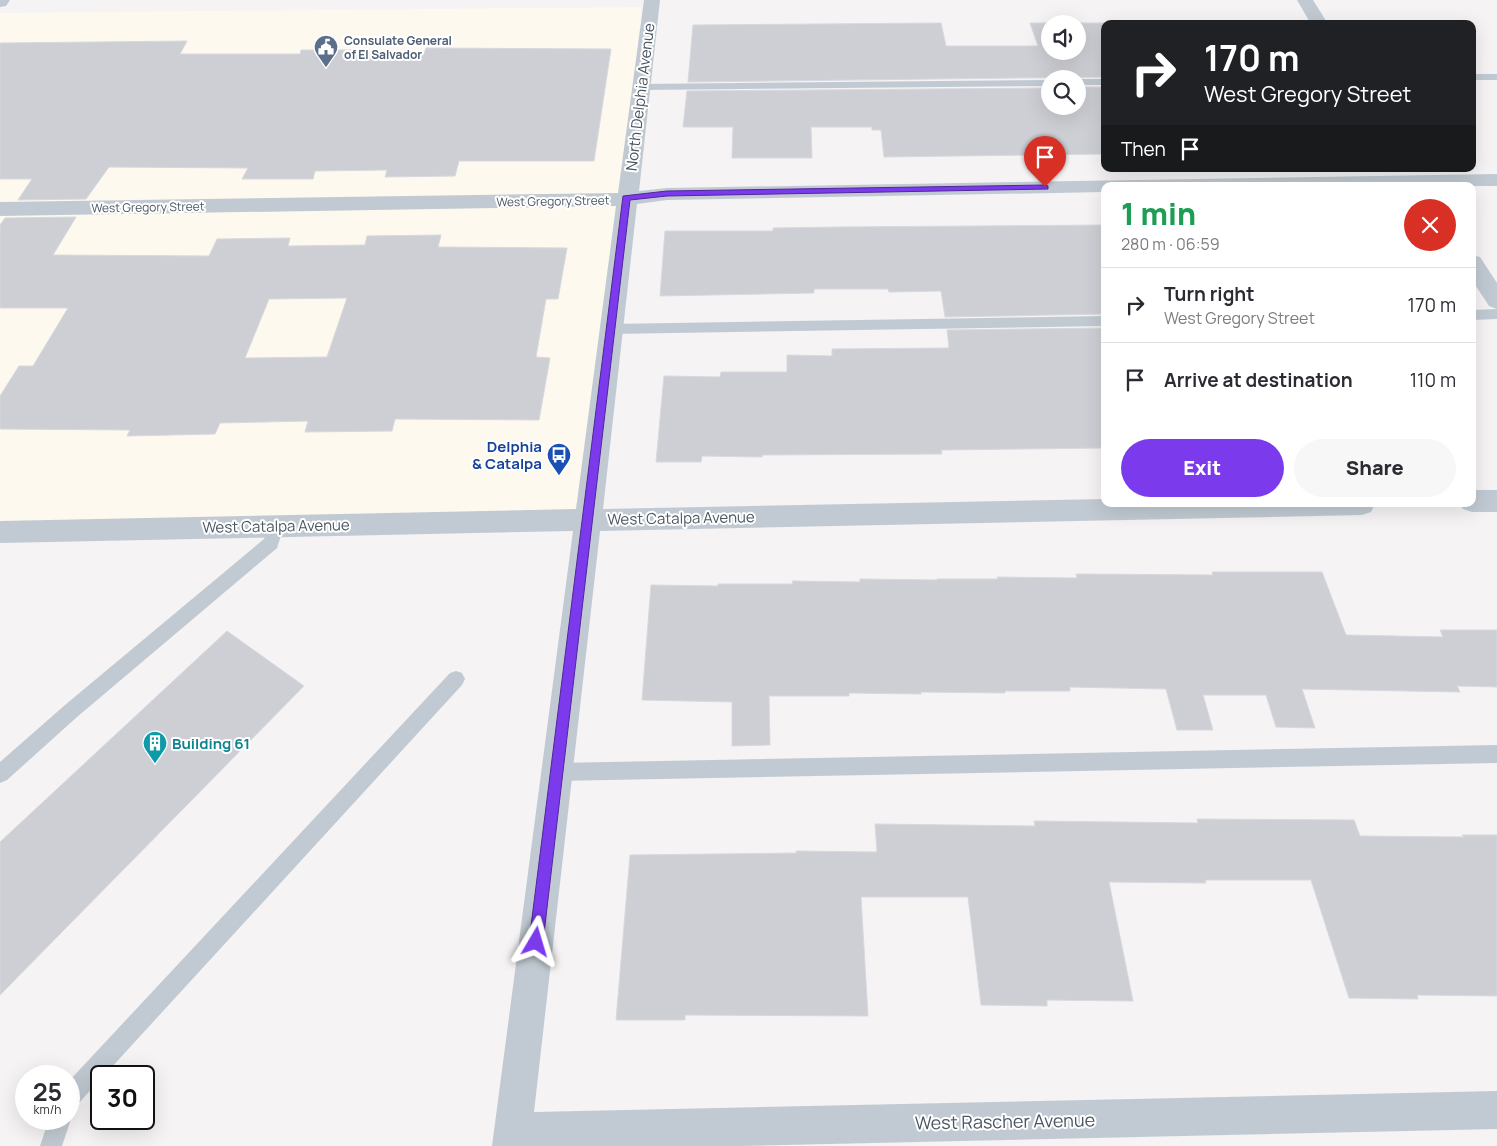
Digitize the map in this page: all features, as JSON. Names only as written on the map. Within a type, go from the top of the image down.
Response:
[{"type":"street","name":"North Delphia Avenue","points":[[512,1139],[626,198],[652,0]]},
{"type":"street","points":[[1305,0],[1318,20]]},
{"type":"street","points":[[1288,182],[1420,179],[1497,180]]},
{"type":"street","name":"West Gregory Street","points":[[0,210],[602,201],[667,194],[1101,186]]},
{"type":"street","points":[[1476,268],[1497,301]]},
{"type":"street","points":[[1476,501],[1497,501]]},
{"type":"street","name":"West Catalpa Avenue","points":[[0,532],[1217,507]]},
{"type":"street","name":"West Rascher Avenue","points":[[512,1139],[1497,1110]]},
{"type":"lane","points":[[1476,77],[1497,77]]},
{"type":"lane","points":[[1086,82],[1101,82]]},
{"type":"lane","points":[[641,87],[1041,83]]},
{"type":"lane","points":[[1476,315],[1497,314]]},
{"type":"lane","points":[[611,329],[1101,321]]},
{"type":"lane","points":[[0,774],[71,711],[270,543],[276,526]]},
{"type":"lane","points":[[80,1085],[456,679]]},
{"type":"lane","points":[[556,772],[1497,754]]},
{"type":"lane","points":[[52,1146],[57,1130]]},
{"type":"shaded area","points":[[642,7],[590,515],[0,527],[0,13]]},
{"type":"building","points":[[941,23],[946,46],[1038,46],[1030,23],[1041,23],[1041,60],[1086,60],[1086,23],[1101,23],[1101,77],[1086,77],[1086,70],[1041,70],[1041,78],[688,82],[693,25]]},
{"type":"building","points":[[187,41],[180,54],[300,54],[301,50],[362,50],[361,55],[424,54],[426,48],[611,49],[594,161],[459,161],[455,176],[385,177],[387,170],[315,171],[313,179],[242,179],[248,168],[109,167],[86,199],[18,200],[32,179],[0,179],[0,43]]},
{"type":"building","points":[[1086,87],[1101,87],[1101,154],[884,157],[881,130],[872,130],[872,127],[811,127],[812,158],[732,158],[733,127],[683,127],[687,91],[1041,88],[1041,115],[1086,115]]},
{"type":"building","points":[[76,217],[53,255],[209,256],[217,239],[290,238],[288,246],[365,245],[367,236],[441,235],[438,247],[567,248],[558,299],[546,299],[536,357],[550,358],[539,420],[395,419],[392,431],[305,432],[308,421],[220,423],[215,434],[127,436],[130,430],[0,429],[0,396],[19,366],[33,366],[68,308],[0,308],[0,225],[5,218]],"holes":[[[347,298],[327,357],[245,358],[269,299]]]},
{"type":"building","points":[[1101,225],[1101,314],[945,317],[941,291],[889,292],[888,289],[814,289],[814,293],[660,296],[665,231],[773,231],[773,228]]},
{"type":"building","points":[[1101,328],[1101,448],[941,450],[942,454],[702,456],[701,462],[656,462],[664,376],[720,377],[721,372],[787,372],[787,355],[832,356],[832,349],[949,348],[947,330]]},
{"type":"building","points":[[1212,572],[1322,572],[1346,635],[1443,637],[1440,630],[1497,630],[1497,687],[1457,686],[1460,692],[1302,689],[1315,728],[1276,727],[1266,695],[1203,695],[1213,730],[1177,730],[1166,689],[1070,687],[1070,691],[1005,691],[1005,693],[921,692],[921,694],[849,693],[849,696],[769,696],[770,745],[732,746],[732,702],[642,700],[651,585],[793,584],[792,581],[860,582],[860,579],[1077,578],[1076,574],[1213,575]]},
{"type":"building","name":"Building 61","points":[[227,631],[304,686],[0,995],[0,842]]},
{"type":"building","points":[[1197,819],[1354,820],[1360,836],[1464,837],[1462,835],[1497,835],[1497,996],[1417,995],[1418,999],[1349,998],[1311,880],[1205,880],[1206,883],[1109,882],[1133,1001],[1047,1000],[1047,1006],[981,1005],[968,897],[861,897],[868,1016],[685,1015],[685,1020],[616,1020],[630,855],[797,853],[796,851],[877,852],[875,824],[1035,826],[1034,821],[1198,823]]},
{"type":"place","name":"Consulate General of El Salvador","points":[[326,68]]},
{"type":"place","name":"Delphia & Catalpa","points":[[559,476]]},
{"type":"place","name":"Building 61","points":[[155,764]]},
{"type":"route","points":[[536,942],[626,198],[667,194],[1045,187]]}]
